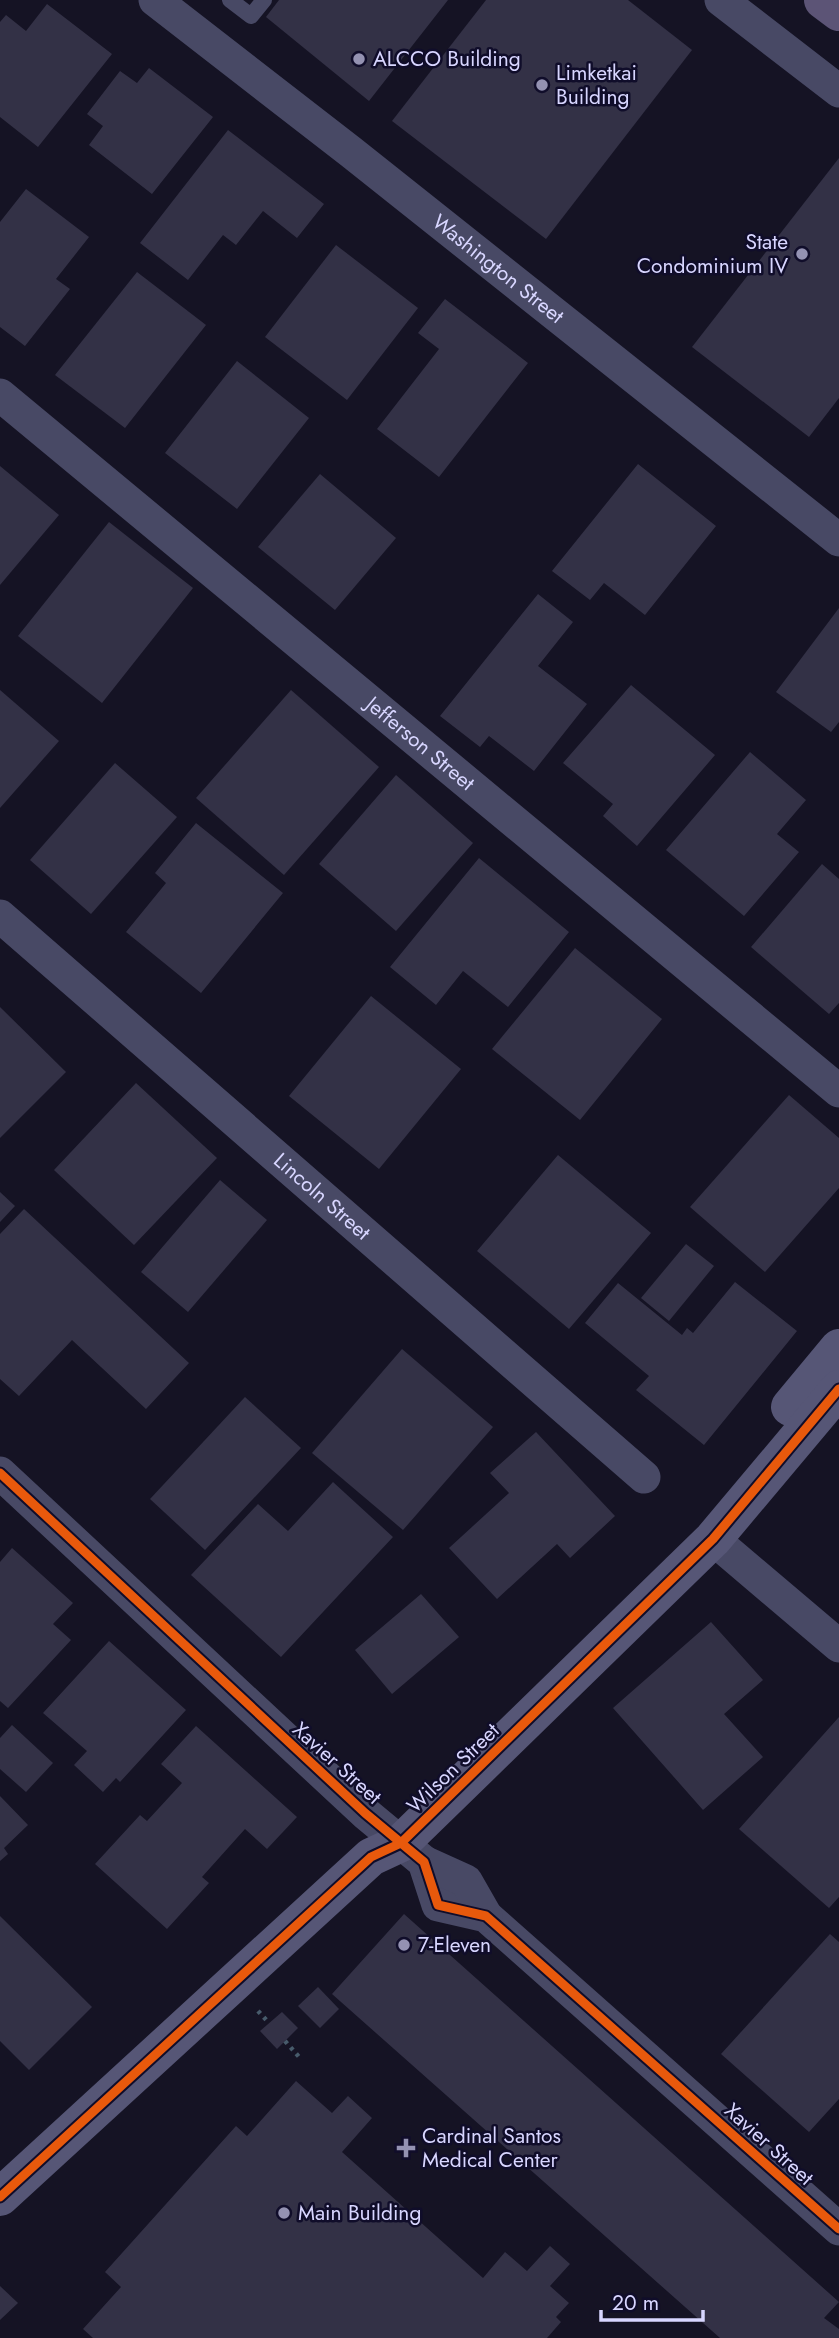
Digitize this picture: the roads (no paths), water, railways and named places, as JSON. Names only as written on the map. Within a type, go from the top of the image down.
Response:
[{"type":"main road","points":[[823,0],[839,12]]},
{"type":"main road","name":"Wilson Street","points":[[394,1847],[690,1528],[839,1348]]},
{"type":"main road","name":"Wilson Street","points":[[0,2197],[394,1847],[713,1539],[839,1389]]},
{"type":"street","name":"Washington Street","points":[[155,0],[351,152],[839,540]]},
{"type":"street","points":[[721,0],[839,91]]},
{"type":"street","name":"Jefferson Street","points":[[0,396],[839,1091]]},
{"type":"street","name":"Lincoln Street","points":[[0,916],[644,1477]]},
{"type":"street","name":"Xavier Street","points":[[0,1473],[394,1847],[438,1905],[486,1916],[839,2229]]},
{"type":"street","points":[[713,1539],[839,1646]]},
{"type":"lane","points":[[230,0],[251,16],[264,0]]},
{"type":"place","name":"ALCCO Building","points":[[359,59]]},
{"type":"place","name":"Limketkai Building","points":[[542,85]]},
{"type":"place","name":"State Condominium IV","points":[[802,254]]},
{"type":"place","name":"7-Eleven","points":[[404,1945]]},
{"type":"place","name":"Cardinal Santos Medical Center","points":[[406,2148]]},
{"type":"place","name":"Main Building","points":[[284,2213]]}]
